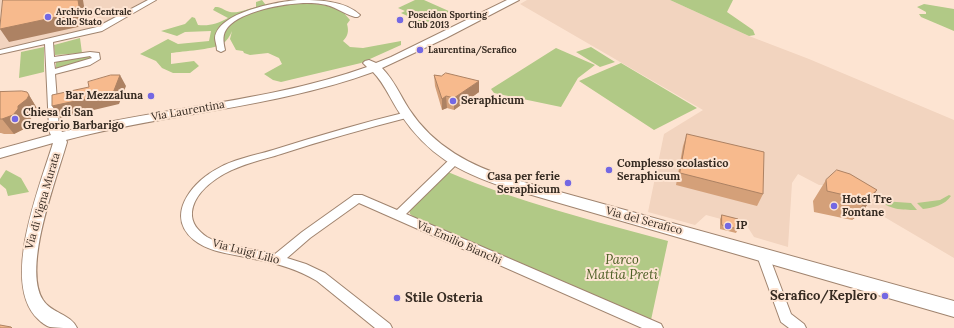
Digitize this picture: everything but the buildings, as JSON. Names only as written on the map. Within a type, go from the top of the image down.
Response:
[{"type":"main road","name":"Via Laurentina","points":[[373,65],[392,53],[500,0]]},
{"type":"main road","name":"Via Laurentina","points":[[0,145],[56,132],[104,126],[303,90],[336,82],[514,0]]},
{"type":"main road","name":"Via del Serafico","points":[[373,65],[382,74],[407,115],[429,143],[454,161],[475,172],[495,179],[762,253],[954,309]]},
{"type":"main road","name":"Via Laurentina","points":[[0,154],[56,132]]},
{"type":"main road","name":"Via di Vigna Murata","points":[[56,132],[60,142],[28,255],[29,289],[44,320],[68,328]]},
{"type":"street","points":[[0,52],[103,28],[153,0]]},
{"type":"street","points":[[221,50],[219,38],[223,29],[229,23],[247,12],[271,2],[316,0],[333,3],[357,15]]},
{"type":"street","points":[[49,41],[56,132]]},
{"type":"street","points":[[50,60],[90,54],[96,55],[96,59],[87,63],[51,73]]},
{"type":"street","name":"Via Luigi Lilio","points":[[385,328],[316,274],[297,266],[215,245],[198,236],[191,229],[186,215],[188,205],[196,190],[215,175],[240,163],[357,128],[407,115]]},
{"type":"street","points":[[398,216],[454,161]]},
{"type":"street","name":"Via Emilio Bianchi","points":[[276,260],[306,235],[358,198],[656,328]]},
{"type":"street","points":[[762,253],[786,318],[799,328]]},
{"type":"shaded area","points":[[0,0],[149,0],[96,29],[0,49]]},
{"type":"shaded area","points":[[527,0],[670,0],[749,36],[809,59],[954,120],[954,258],[830,185],[819,185],[798,174],[792,183],[788,247],[754,237],[747,226],[706,215],[695,225],[648,212],[664,134],[703,110],[520,4]]},
{"type":"green space","points":[[262,0],[268,8],[295,4],[315,4],[324,5],[341,11],[350,20],[347,24],[347,35],[343,41],[350,47],[363,48],[401,41],[401,45],[361,63],[281,82],[273,80],[264,74],[282,64],[279,58],[268,53],[250,55],[244,53],[243,51],[236,50],[230,39],[232,31],[229,37],[222,44],[217,46],[171,53],[171,64],[194,61],[199,66],[190,73],[173,73],[162,68],[156,61],[140,54],[168,39],[178,44],[209,41],[211,31],[185,32],[177,36],[161,31],[185,24],[192,17],[195,18],[198,25],[210,25],[217,23],[228,18],[213,10],[215,7],[230,12],[237,12],[256,7],[256,2]]},
{"type":"green space","points":[[415,0],[424,0],[451,12],[425,24],[401,13],[405,11],[398,8]]},
{"type":"green space","points":[[670,0],[733,0],[727,12],[753,30],[755,35],[749,36]]},
{"type":"green space","points":[[924,4],[954,9],[954,31],[921,17],[919,14],[926,14],[926,12],[917,7]]},
{"type":"green space","points":[[80,38],[82,53],[55,55],[54,45]]},
{"type":"green space","points":[[44,47],[44,72],[19,78],[21,52]]},
{"type":"green space","points":[[591,47],[615,62],[600,67],[576,52]]},
{"type":"green space","points":[[556,48],[595,65],[578,78],[561,107],[494,93],[491,89]]},
{"type":"green space","points":[[88,56],[92,57],[92,59],[56,69],[56,61]]},
{"type":"green space","points":[[621,63],[697,108],[654,130],[579,81]]},
{"type":"green space","points":[[6,170],[21,178],[29,192],[8,196],[6,189],[0,184],[0,179]]},
{"type":"green space","name":"Parco Mattia Preti","points":[[448,172],[529,202],[668,241],[651,320],[417,219],[410,214],[409,209]]},
{"type":"green space","points":[[949,195],[951,196],[946,202],[931,208],[923,209],[917,203],[940,200]]},
{"type":"green space","points":[[882,201],[911,203],[917,210],[893,208]]},
{"type":"place","name":"Archivio Centrale dello Stato","points":[[48,17]]},
{"type":"place","name":"Poseidon Sporting Club 2013","points":[[400,20]]},
{"type":"place","name":"Laurentina/Serafico","points":[[420,50]]},
{"type":"place","name":"Bar Mezzaluna","points":[[151,96]]},
{"type":"place","name":"Seraphicum","points":[[453,101]]},
{"type":"place","name":"Chiesa di San Gregorio Barbarigo","points":[[15,119]]},
{"type":"place","name":"Complesso scolastico Seraphicum","points":[[609,170]]},
{"type":"place","name":"Casa per ferie Seraphicum","points":[[568,183]]},
{"type":"place","name":"Hotel Tre Fontane","points":[[834,206]]},
{"type":"place","name":"IP","points":[[728,226]]},
{"type":"place","name":"Serafico/Keplero","points":[[885,296]]},
{"type":"place","name":"Stile Osteria","points":[[397,298]]}]
